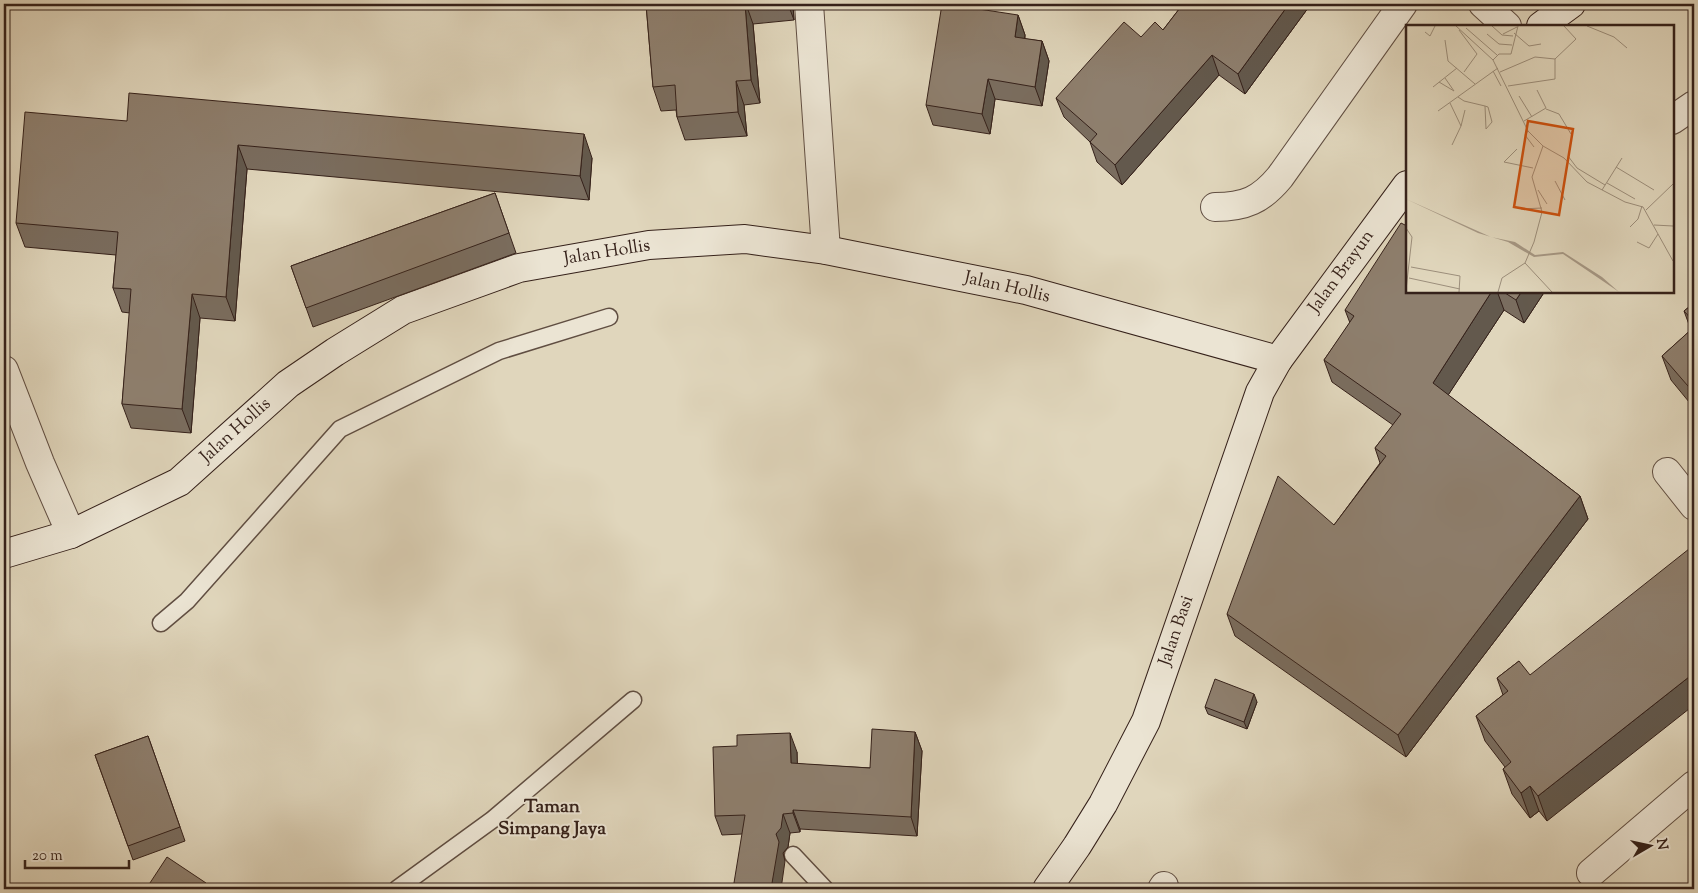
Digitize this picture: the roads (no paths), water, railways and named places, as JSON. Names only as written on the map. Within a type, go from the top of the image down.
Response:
[{"type":"main road","points":[[809,4],[826,250]]},
{"type":"main road","points":[[1215,207],[1234,207],[1252,201],[1268,192],[1403,4]]},
{"type":"main road","points":[[1483,4],[1506,25]]},
{"type":"main road","points":[[1542,25],[1571,4]]},
{"type":"main road","points":[[1673,119],[1694,105]]},
{"type":"main road","name":"Jalan Brayun","points":[[1278,360],[1406,186]]},
{"type":"main road","name":"Jalan Hollis","points":[[4,554],[71,534],[179,482],[288,384],[403,310],[519,268],[649,245],[745,239],[826,250],[1026,290],[1278,360]]},
{"type":"main road","name":"Jalan Basi","points":[[1047,889],[1103,804],[1146,722],[1260,392],[1278,360]]},
{"type":"main road","points":[[4,370],[33,446],[71,534]]},
{"type":"main road","points":[[1667,472],[1694,506]]},
{"type":"main road","points":[[1590,872],[1694,785]]},
{"type":"lane","points":[[161,623],[187,601],[340,429],[499,352],[609,317]]},
{"type":"lane","points":[[397,889],[492,820],[633,700]]},
{"type":"lane","points":[[793,855],[826,889]]},
{"type":"district","name":"Taman Simpang Jaya","points":[[552,818]]}]
